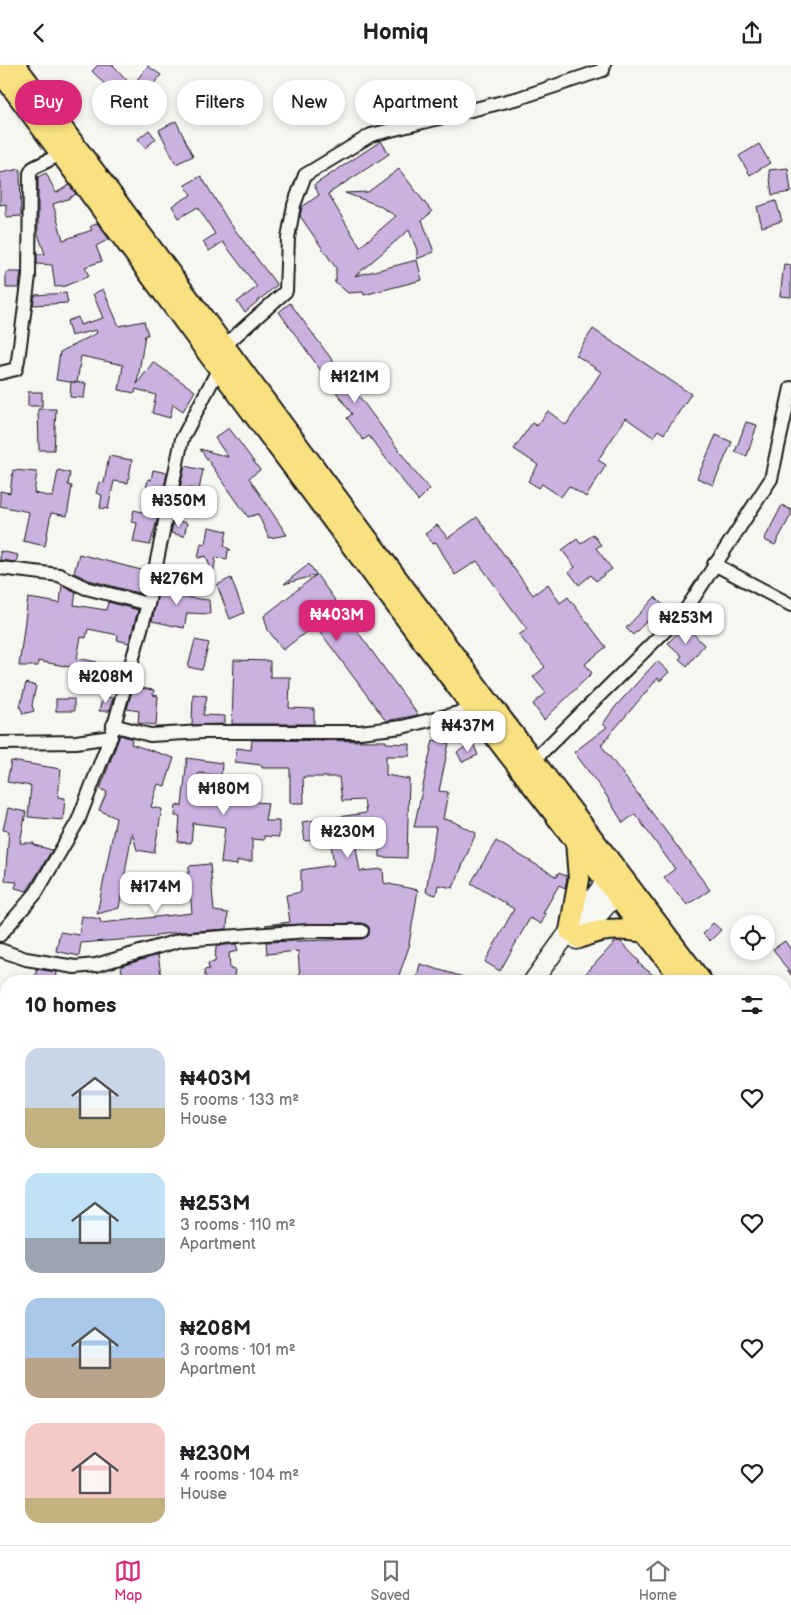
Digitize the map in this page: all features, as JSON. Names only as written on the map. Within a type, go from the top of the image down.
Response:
[{"type":"main road","points":[[15,65],[534,761],[616,882],[644,932],[679,975]]},
{"type":"main road","points":[[0,71],[474,709],[576,841],[616,882],[696,975]]},
{"type":"main road","points":[[550,975],[574,934],[579,879],[576,841]]},
{"type":"main road","points":[[538,975],[616,882]]},
{"type":"main road","points":[[574,934],[610,928],[644,932]]},
{"type":"street","points":[[224,346],[286,291],[288,238],[294,205],[305,175],[371,135],[519,98],[604,70],[604,65]]},
{"type":"street","points":[[0,373],[16,369],[18,360],[29,276],[30,173],[33,168],[61,154]]},
{"type":"street","points":[[0,935],[36,893],[78,821],[112,731],[148,604],[182,439],[219,368]]},
{"type":"street","points":[[534,761],[685,611],[770,479],[791,388]]},
{"type":"street","points":[[714,565],[791,605]]},
{"type":"street","points":[[0,568],[58,575],[86,588],[148,604]]},
{"type":"street","points":[[0,743],[76,742],[112,731],[150,735],[203,732],[360,732],[402,727],[474,709]]},
{"type":"street","points":[[0,951],[26,959],[82,966],[96,965],[181,941],[309,931],[362,931]]},
{"type":"building","points":[[98,65],[113,65],[127,80],[101,80],[92,71]]},
{"type":"building","points":[[148,66],[161,75],[157,80],[137,80]]},
{"type":"building","points":[[176,121],[193,156],[176,164],[159,130]]},
{"type":"building","points":[[149,130],[156,139],[145,148],[138,139]]},
{"type":"building","points":[[381,141],[389,154],[328,194],[360,247],[396,216],[378,205],[345,193],[368,192],[399,169],[432,212],[422,220],[434,252],[417,259],[417,250],[409,230],[355,276],[417,260],[422,280],[364,295],[363,292],[348,293],[334,281],[336,281],[336,268],[300,216],[302,207],[319,195],[314,185]]},
{"type":"building","points":[[759,144],[770,163],[750,175],[739,156]]},
{"type":"building","points":[[788,168],[791,192],[772,195],[769,170]]},
{"type":"building","points":[[20,169],[21,216],[6,217],[6,204],[0,205],[0,173]]},
{"type":"building","points":[[46,173],[56,193],[69,185],[76,194],[53,204],[63,240],[92,230],[90,227],[97,223],[109,239],[96,246],[102,261],[85,267],[89,276],[65,286],[55,287],[52,265],[37,264],[37,254],[45,254],[38,234],[38,177]]},
{"type":"building","points":[[201,176],[229,222],[277,285],[245,312],[237,302],[257,287],[223,242],[209,251],[203,242],[215,234],[198,207],[179,218],[172,206],[191,195],[185,185]]},
{"type":"building","points":[[776,201],[782,221],[762,227],[757,207]]},
{"type":"building","points":[[784,264],[791,265],[791,297],[780,296]]},
{"type":"building","points":[[6,272],[21,272],[19,288],[6,288]]},
{"type":"building","points":[[103,289],[119,326],[144,321],[148,335],[145,335],[137,384],[153,362],[195,391],[183,411],[173,404],[170,418],[152,413],[156,395],[136,389],[135,393],[119,390],[123,365],[81,356],[77,383],[56,380],[60,352],[97,333],[96,330],[71,336],[67,321],[78,317],[80,325],[103,318],[93,294]]},
{"type":"building","points":[[66,293],[68,303],[33,305],[35,295]]},
{"type":"building","points":[[290,303],[418,476],[430,489],[418,501],[369,436],[363,440],[347,418],[352,414],[279,312]]},
{"type":"building","points":[[593,329],[691,394],[664,434],[658,430],[653,437],[626,418],[598,460],[606,465],[586,497],[569,486],[561,497],[542,484],[539,488],[528,481],[538,465],[514,449],[532,423],[537,426],[548,411],[566,425],[601,372],[576,355]]},
{"type":"building","points":[[71,382],[86,383],[84,398],[70,397]]},
{"type":"building","points":[[28,392],[42,392],[42,406],[28,406]]},
{"type":"building","points":[[38,409],[56,409],[54,450],[39,450]]},
{"type":"building","points":[[746,422],[757,425],[747,456],[735,452]]},
{"type":"building","points":[[229,428],[260,470],[249,478],[287,535],[269,538],[258,514],[248,517],[200,449],[228,457],[215,438]]},
{"type":"building","points":[[716,435],[732,442],[713,485],[697,478]]},
{"type":"building","points":[[109,456],[132,460],[128,483],[114,481],[108,509],[100,508],[102,495],[96,493],[99,482],[104,483]]},
{"type":"building","points":[[185,466],[203,470],[199,490],[189,488],[187,498],[178,496]]},
{"type":"building","points":[[13,470],[37,472],[34,493],[53,497],[58,470],[70,473],[68,485],[72,486],[67,516],[51,513],[45,546],[23,541],[29,512],[0,506],[0,491],[10,493]]},
{"type":"building","points":[[153,470],[167,473],[163,493],[160,492],[156,516],[158,517],[150,545],[133,542],[137,523],[131,522],[134,510],[142,512],[148,479],[151,480]]},
{"type":"building","points":[[782,505],[791,510],[791,515],[775,545],[764,540]]},
{"type":"building","points":[[477,517],[533,595],[548,584],[560,603],[568,597],[606,647],[585,664],[592,673],[544,720],[533,704],[546,693],[533,677],[545,667],[519,635],[527,629],[477,561],[455,575],[436,542],[433,544],[425,534],[437,525],[448,538]]},
{"type":"building","points":[[174,520],[187,523],[184,536],[171,533]]},
{"type":"building","points":[[209,527],[227,531],[224,546],[231,550],[228,550],[227,559],[216,557],[213,575],[206,556],[198,558],[201,543],[206,544]]},
{"type":"building","points":[[593,534],[601,545],[596,548],[612,569],[596,581],[591,575],[579,585],[569,572],[575,567],[562,550],[577,539],[581,544]]},
{"type":"building","points":[[0,551],[18,555],[16,562],[0,560]]},
{"type":"building","points":[[79,554],[145,571],[142,594],[89,580],[74,573]]},
{"type":"building","points":[[309,564],[418,715],[386,721],[315,625],[283,650],[268,630],[264,616],[316,575],[284,584]]},
{"type":"building","points":[[231,578],[244,613],[230,619],[217,585]]},
{"type":"building","points":[[160,584],[184,588],[182,597],[209,600],[210,614],[187,613],[184,628],[152,621]]},
{"type":"building","points":[[62,585],[76,592],[74,605],[106,610],[108,602],[138,610],[129,643],[117,640],[118,635],[88,629],[86,638],[81,637],[77,658],[97,662],[96,672],[38,661],[38,666],[19,666],[28,598],[60,603]]},
{"type":"building","points":[[655,597],[663,605],[633,635],[626,628]]},
{"type":"building","points":[[685,625],[704,645],[687,666],[679,659],[682,656],[668,643]]},
{"type":"building","points":[[195,640],[209,643],[202,670],[188,667]]},
{"type":"building","points":[[234,660],[270,661],[270,677],[290,677],[289,708],[314,709],[314,724],[232,724]]},
{"type":"building","points":[[657,661],[669,672],[660,681],[658,678],[601,745],[710,890],[687,905],[664,877],[675,869],[635,814],[623,823],[606,795],[574,752],[607,727],[603,724],[615,707]]},
{"type":"building","points":[[26,683],[36,686],[32,705],[34,711],[23,714],[20,706]]},
{"type":"building","points":[[133,687],[154,690],[153,695],[158,696],[156,725],[138,723],[139,711],[127,709]]},
{"type":"building","points":[[193,694],[207,696],[203,715],[225,716],[225,724],[192,725]]},
{"type":"building","points":[[103,696],[113,698],[109,711],[99,711]]},
{"type":"building","points":[[56,699],[74,699],[74,711],[56,711]]},
{"type":"building","points":[[120,735],[132,739],[131,744],[174,758],[165,786],[158,784],[151,807],[162,809],[154,853],[137,850],[132,832],[119,908],[97,914],[116,818],[99,810],[107,792],[100,789]]},
{"type":"building","points":[[252,740],[386,741],[386,743],[410,744],[410,756],[386,756],[386,775],[409,779],[407,858],[380,857],[380,846],[356,848],[360,871],[383,869],[384,883],[418,890],[410,944],[399,975],[300,975],[298,951],[267,954],[266,942],[362,939],[369,935],[369,927],[362,923],[265,925],[290,922],[286,895],[301,892],[301,870],[334,865],[330,838],[305,841],[302,822],[366,813],[364,800],[342,801],[339,777],[303,777],[304,803],[290,803],[290,768],[262,768],[262,765],[235,762],[237,748],[251,750]]},
{"type":"building","points":[[433,740],[449,743],[439,791],[448,792],[443,819],[452,821],[476,833],[453,888],[438,885],[436,895],[426,892],[436,827],[414,827]]},
{"type":"building","points":[[473,743],[478,755],[462,762],[457,752]]},
{"type":"building","points":[[187,758],[222,763],[221,776],[199,773],[196,803],[228,806],[229,791],[245,793],[244,801],[268,803],[265,821],[279,821],[279,837],[264,836],[264,840],[252,839],[252,861],[237,861],[237,865],[221,863],[225,827],[193,823],[191,843],[178,842],[180,816],[175,816],[176,805],[182,806]]},
{"type":"building","points":[[11,761],[61,769],[58,797],[65,798],[63,820],[28,817],[31,786],[7,782]]},
{"type":"building","points":[[8,808],[26,812],[20,843],[34,843],[34,845],[52,850],[27,891],[15,888],[17,882],[5,881],[9,831],[3,830]]},
{"type":"building","points":[[496,841],[557,877],[558,873],[567,876],[565,888],[559,885],[543,913],[546,914],[541,924],[530,918],[500,971],[485,962],[514,909],[471,883]]},
{"type":"building","points":[[210,864],[214,911],[228,913],[227,929],[81,943],[79,956],[56,951],[60,932],[79,935],[82,916],[100,919],[101,923],[192,913],[190,890],[149,901],[145,884],[189,873],[189,866]]},
{"type":"building","points":[[713,923],[721,930],[710,941],[703,934]]},
{"type":"building","points":[[616,941],[620,941],[640,962],[638,963],[653,975],[585,975]]},
{"type":"building","points":[[785,941],[791,950],[791,975],[775,952],[775,948]]},
{"type":"building","points":[[236,944],[238,951],[229,953],[230,969],[235,970],[234,975],[205,975],[204,970],[209,969],[208,963],[215,962],[216,946]]},
{"type":"building","points":[[158,955],[161,975],[122,975],[121,966]]},
{"type":"building","points":[[420,964],[457,975],[417,975]]},
{"type":"building","points":[[36,969],[57,972],[57,975],[36,975]]}]
